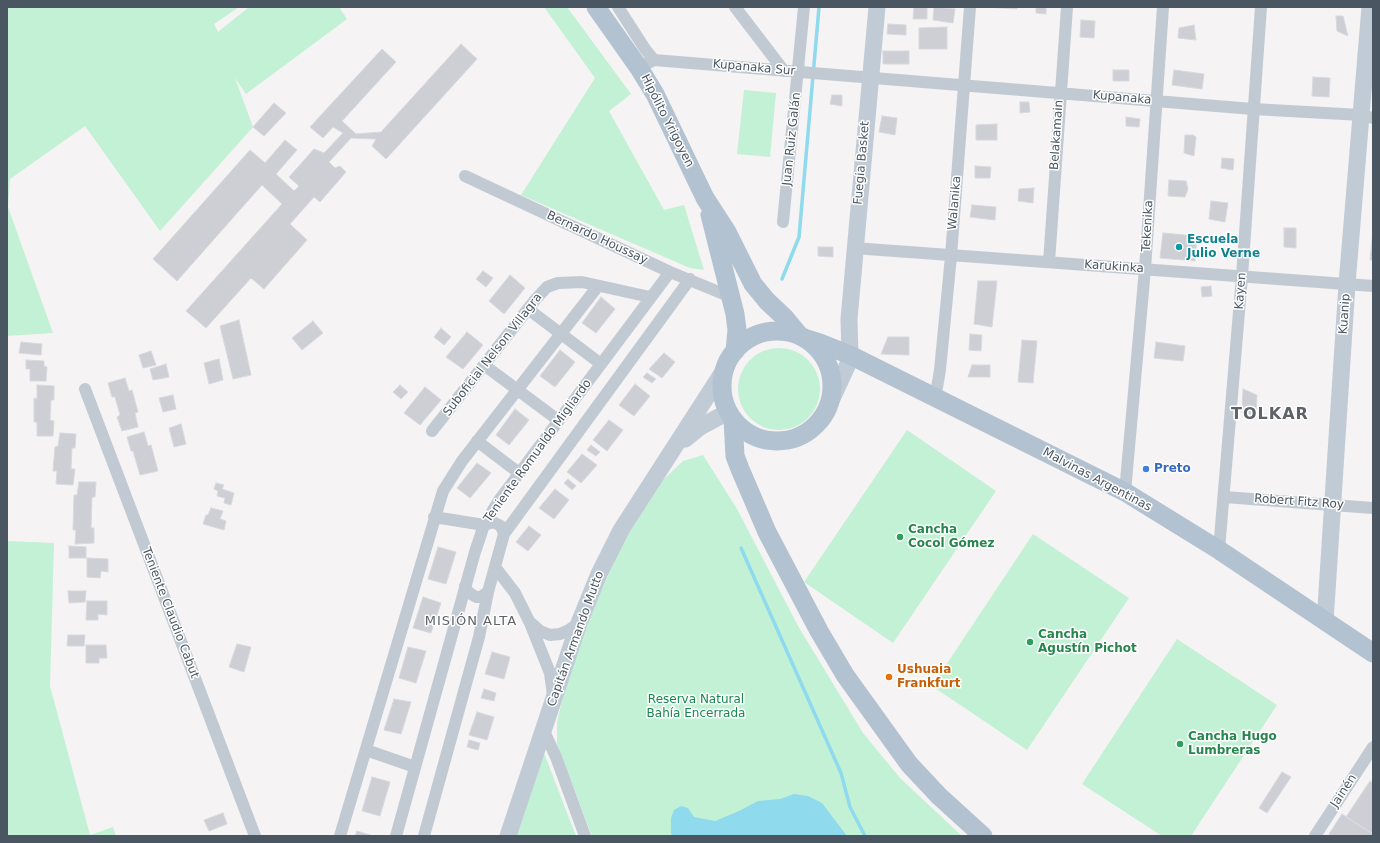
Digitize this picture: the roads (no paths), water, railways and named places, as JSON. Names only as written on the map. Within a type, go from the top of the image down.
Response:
[{"type":"main road","name":"Hipólito Yrigoyen","points":[[596,7],[647,64],[655,94],[705,198]]},
{"type":"main road","name":"Fuegia Basket","points":[[843,352],[849,319],[854,248],[877,7]]},
{"type":"main road","name":"Kuanip","points":[[1325,622],[1347,284],[1367,116],[1370,7]]},
{"type":"main road","points":[[705,198],[731,297],[737,330],[723,390],[723,398],[731,416],[744,430],[757,438],[771,441],[786,441],[801,436],[814,428],[830,403],[848,364],[843,352]]},
{"type":"main road","points":[[705,198],[727,232],[752,284],[802,337],[816,347],[825,359],[830,373],[832,388],[830,403]]},
{"type":"main road","points":[[730,359],[755,336],[767,332],[789,332],[802,337]]},
{"type":"main road","name":"Malvinas Argentinas","points":[[802,337],[843,352],[934,399],[1125,492],[1219,550],[1373,653]]},
{"type":"main road","name":"Capitán Armando Mutto","points":[[508,836],[579,623],[612,547],[730,359]]},
{"type":"main road","points":[[731,416],[734,456],[768,532],[819,631],[845,675],[909,764],[939,796],[983,836]]},
{"type":"main road","name":"Capitán Armando Mutto","points":[[670,454],[700,427],[731,416]]},
{"type":"street","points":[[618,7],[645,49],[647,64]]},
{"type":"street","points":[[735,7],[784,71]]},
{"type":"street","name":"Juan Ruiz Galán","points":[[783,222],[803,72],[804,7]]},
{"type":"street","name":"Walanika","points":[[934,399],[940,370],[951,256],[970,7]]},
{"type":"street","name":"Belakamain","points":[[1049,262],[1067,7]]},
{"type":"street","name":"Tekenika","points":[[1125,492],[1145,269],[1155,101],[1163,7]]},
{"type":"street","name":"Kayen","points":[[1219,550],[1242,276],[1261,7]]},
{"type":"street","name":"Kupanaka Sur","points":[[647,64],[871,77]]},
{"type":"street","name":"Kupanaka","points":[[871,77],[964,86],[1254,109],[1367,116]]},
{"type":"street","name":"Bernardo Houssay","points":[[465,176],[670,272],[731,297]]},
{"type":"street","name":"Karukinka","points":[[854,248],[1373,286]]},
{"type":"street","name":"Teniente Romualdo Migliardo","points":[[396,836],[465,586],[484,525],[519,473],[670,272]]},
{"type":"street","name":"Teniente Romualdo Migliardo","points":[[424,836],[479,637],[488,592],[504,534],[690,279]]},
{"type":"street","name":"Suboficial Nelson Villagra","points":[[432,431],[547,287],[558,283],[582,282],[650,298]]},
{"type":"street","points":[[340,836],[443,491],[451,476],[477,441],[598,286]]},
{"type":"street","points":[[528,309],[601,364]]},
{"type":"street","points":[[484,365],[558,420]]},
{"type":"street","name":"Teniente Claudio Cabut","points":[[85,389],[255,836]]},
{"type":"street","points":[[477,441],[519,473]]},
{"type":"street","name":"Robert Fitz Roy","points":[[1224,497],[1373,508]]},
{"type":"street","points":[[434,517],[484,525],[489,522],[498,523],[504,534]]},
{"type":"street","points":[[495,567],[516,593],[530,623],[550,673],[553,698]]},
{"type":"street","points":[[465,586],[468,592],[476,597],[484,596],[488,592]]},
{"type":"street","points":[[530,623],[540,631],[550,634],[560,634],[570,630],[579,623]]},
{"type":"street","points":[[543,729],[556,757],[585,836]]},
{"type":"street","name":"Jainén","points":[[1315,836],[1373,747]]},
{"type":"street","points":[[366,750],[415,767]]},
{"type":"water","points":[[794,794],[808,796],[822,803],[847,836],[672,836],[671,833],[671,818],[674,810],[681,806],[688,808],[694,817],[715,821],[758,801],[780,799]]},
{"type":"waterway","points":[[782,279],[799,237],[819,7]]},
{"type":"waterway","points":[[741,548],[841,773],[850,807],[865,836]]},
{"type":"place","name":"Escuela Julio Verne","points":[[1179,247]]},
{"type":"place","name":"Preto","points":[[1146,469]]},
{"type":"place","name":"Cancha Cocol Gómez","points":[[900,537]]},
{"type":"place","name":"Cancha Agustín Pichot","points":[[1030,642]]},
{"type":"place","name":"Ushuaia Frankfurt","points":[[889,677]]},
{"type":"place","name":"Cancha Hugo Lumbreras","points":[[1180,744]]},
{"type":"district","name":"TOLKAR","points":[[1270,415]]},
{"type":"district","name":"MISIÓN ALTA","points":[[471,622]]},
{"type":"park label","name":"Reserva Natural Bahía Encerrada","points":[[696,707]]}]
